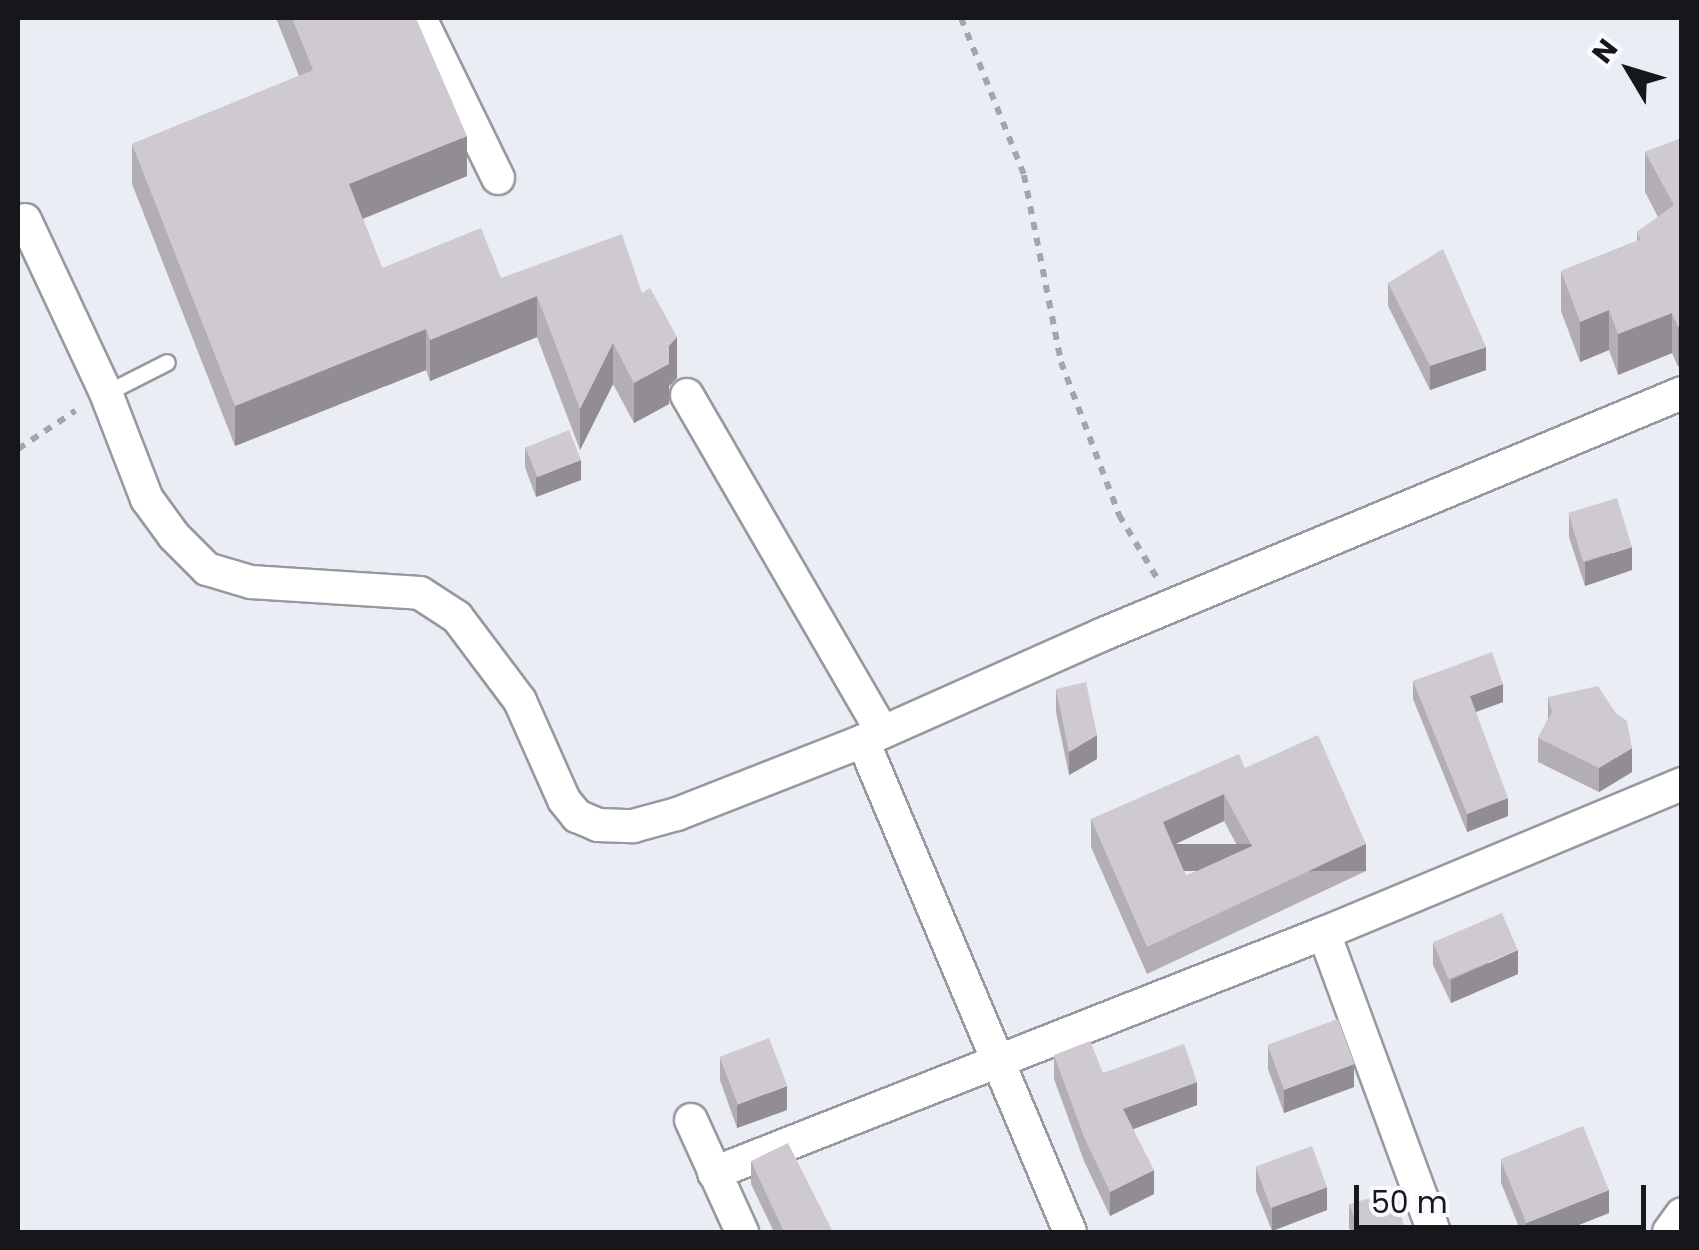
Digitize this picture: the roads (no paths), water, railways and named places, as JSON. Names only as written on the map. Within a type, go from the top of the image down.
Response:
[{"type":"street","points":[[420,18],[498,178]]},
{"type":"street","points":[[25,220],[106,393],[148,499],[208,569],[251,582],[420,593],[445,609],[482,648],[520,701],[564,800],[577,816],[598,825],[633,826],[677,814],[872,737],[1173,605],[1682,393]]},
{"type":"street","points":[[686,395],[872,737],[1070,1232]]},
{"type":"street","points":[[714,1173],[1324,933],[1682,784]]},
{"type":"street","points":[[1324,933],[1434,1232]]},
{"type":"street","points":[[692,1120],[742,1232]]},
{"type":"street","points":[[1669,1232],[1682,1214]]},
{"type":"lane","points":[[106,393],[166,362]]}]
